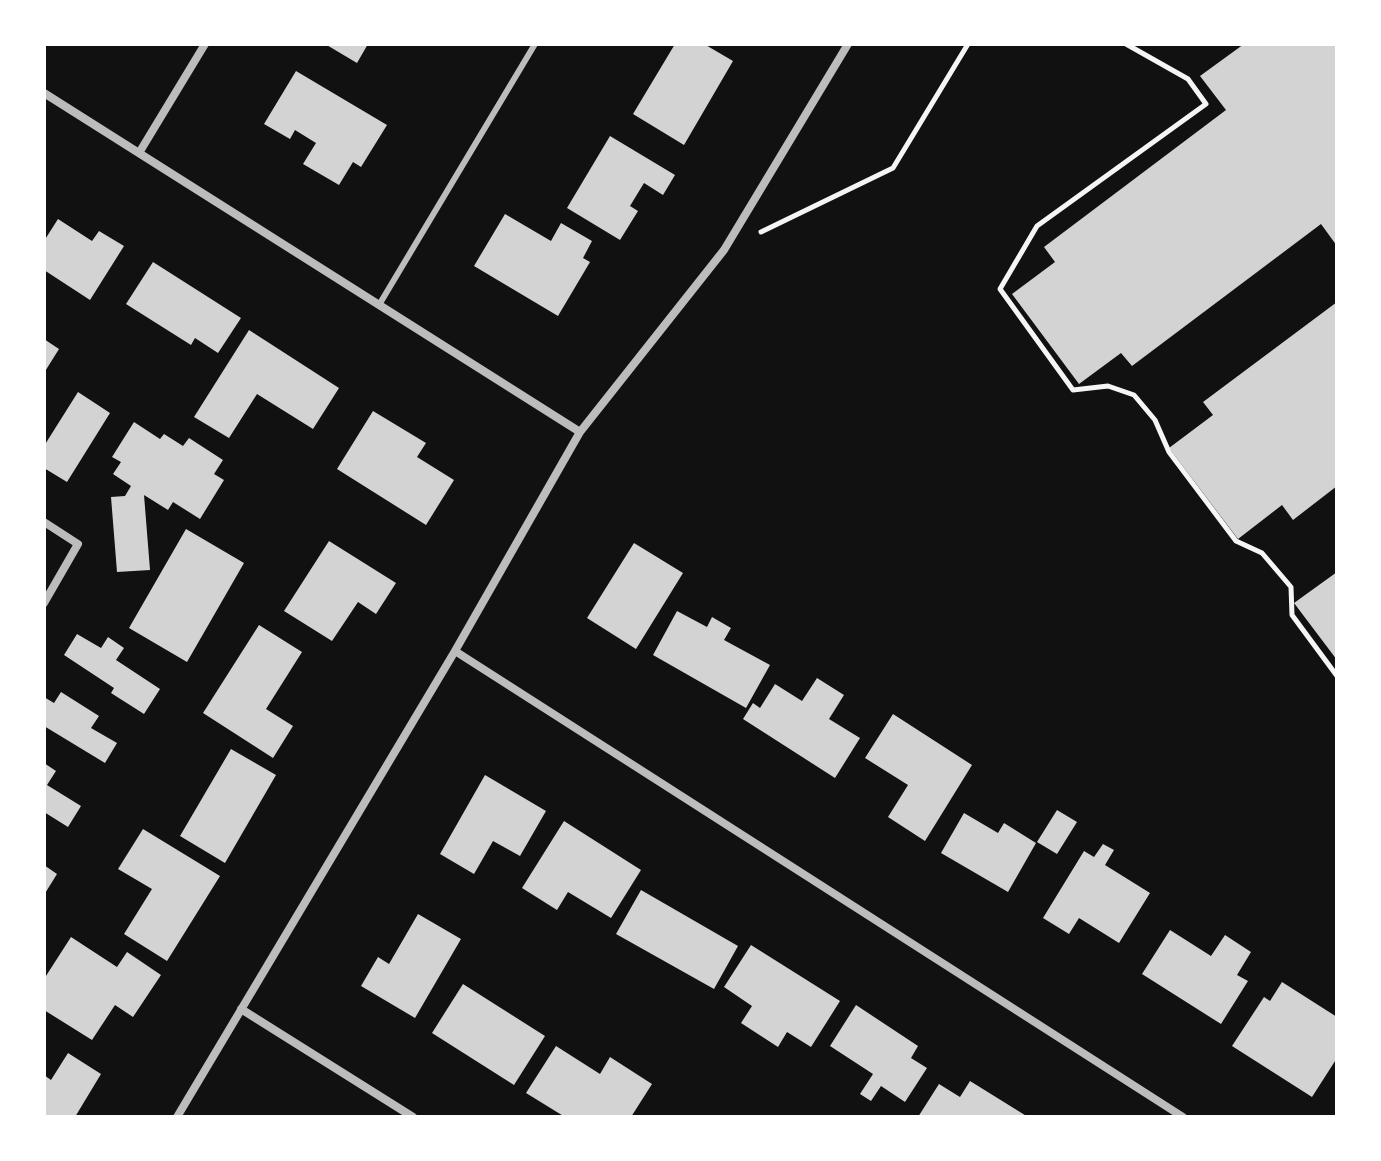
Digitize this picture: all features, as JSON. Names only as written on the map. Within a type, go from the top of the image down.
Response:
[{"type":"street","points":[[139,153],[205,44]]},
{"type":"street","points":[[177,1117],[455,651],[580,432],[724,250],[848,44]]},
{"type":"street","points":[[44,93],[580,432]]},
{"type":"street","points":[[44,522],[78,544],[44,603]]},
{"type":"street","points":[[455,651],[1183,1117]]},
{"type":"street","points":[[241,1009],[413,1117]]},
{"type":"lane","points":[[379,305],[535,44]]},
{"type":"path","points":[[724,250],[893,168],[968,44]]},
{"type":"path","points":[[1126,44],[1188,79],[1206,104],[1037,226],[1000,289],[1073,390],[1108,386],[1134,395],[1155,420],[1169,452],[1236,541],[1262,553],[1291,587],[1292,615],[1337,676]]},
{"type":"building","points":[[325,44],[368,44],[357,63]]},
{"type":"building","points":[[675,44],[704,44],[733,61],[684,145],[633,114]]},
{"type":"building","points":[[1244,44],[1337,44],[1337,246],[1321,224],[1132,366],[1121,353],[1079,384],[1012,294],[1055,262],[1044,247],[1226,110],[1200,76]]},
{"type":"building","points":[[296,71],[387,125],[361,167],[353,162],[339,185],[303,164],[316,143],[295,130],[290,139],[264,124]]},
{"type":"building","points":[[610,136],[675,175],[663,195],[644,183],[630,206],[638,211],[620,240],[567,208]]},
{"type":"building","points":[[505,214],[551,241],[561,223],[592,241],[583,258],[590,262],[558,316],[474,266]]},
{"type":"building","points":[[58,219],[92,241],[99,231],[124,246],[90,300],[44,270],[44,241]]},
{"type":"building","points":[[153,262],[241,318],[218,353],[195,338],[191,345],[126,304]]},
{"type":"building","points":[[1337,302],[1337,486],[1293,520],[1282,505],[1238,539],[1169,448],[1213,415],[1203,402]]},
{"type":"building","points":[[249,330],[339,388],[313,429],[257,394],[229,438],[194,417]]},
{"type":"building","points":[[44,339],[59,349],[44,373]]},
{"type":"building","points":[[78,392],[110,413],[67,482],[44,468],[44,446]]},
{"type":"building","points":[[373,411],[426,443],[417,457],[454,480],[426,525],[337,469]]},
{"type":"building","points":[[134,422],[160,439],[164,434],[183,446],[189,438],[223,460],[214,474],[224,480],[200,519],[173,502],[168,510],[144,495],[150,570],[117,572],[111,497],[125,496],[131,486],[113,474],[121,462],[112,457]]},
{"type":"building","points":[[186,529],[244,563],[187,662],[129,628]]},
{"type":"building","points":[[329,541],[396,583],[376,614],[358,602],[332,641],[284,611]]},
{"type":"building","points":[[634,543],[683,573],[636,649],[587,618]]},
{"type":"building","points":[[1337,572],[1337,660],[1294,603]]},
{"type":"building","points":[[677,611],[707,627],[712,617],[731,628],[724,640],[770,665],[746,708],[653,655]]},
{"type":"building","points":[[259,625],[302,652],[266,709],[293,726],[273,758],[203,713]]},
{"type":"building","points":[[77,634],[101,648],[108,637],[124,648],[116,660],[160,689],[144,714],[111,693],[114,688],[64,655]]},
{"type":"building","points":[[817,678],[844,695],[829,719],[860,738],[835,778],[743,719],[753,703],[760,708],[775,684],[802,701]]},
{"type":"building","points":[[61,692],[99,716],[91,728],[117,743],[105,763],[44,726],[44,697],[54,703]]},
{"type":"building","points":[[893,714],[972,765],[925,841],[888,817],[908,785],[865,758]]},
{"type":"building","points":[[231,749],[276,775],[225,863],[180,836]]},
{"type":"building","points":[[44,763],[56,771],[47,785],[81,806],[68,827],[44,812]]},
{"type":"building","points":[[485,775],[546,811],[520,856],[493,841],[474,874],[440,854]]},
{"type":"building","points":[[1057,810],[1077,822],[1057,854],[1037,842]]},
{"type":"building","points":[[964,813],[998,833],[1004,823],[1036,843],[1008,892],[941,853]]},
{"type":"building","points":[[564,821],[641,870],[611,918],[568,892],[557,910],[522,888]]},
{"type":"building","points":[[143,829],[220,876],[167,961],[124,934],[152,889],[118,869]]},
{"type":"building","points":[[1103,844],[1114,850],[1105,865],[1150,893],[1119,943],[1079,918],[1069,934],[1043,918],[1084,851],[1094,857]]},
{"type":"building","points":[[44,865],[57,874],[44,895]]},
{"type":"building","points":[[641,890],[738,946],[714,989],[616,934]]},
{"type":"building","points":[[418,914],[461,939],[415,1018],[361,986],[378,957],[389,964]]},
{"type":"building","points":[[1170,930],[1211,956],[1225,935],[1251,952],[1237,975],[1248,981],[1221,1024],[1142,974]]},
{"type":"building","points":[[71,937],[117,967],[127,952],[161,975],[133,1017],[115,1005],[92,1040],[44,1010],[44,979]]},
{"type":"building","points":[[751,945],[840,1001],[811,1047],[787,1032],[778,1047],[741,1023],[752,1006],[724,987]]},
{"type":"building","points":[[1282,982],[1337,1017],[1337,1058],[1312,1097],[1232,1046],[1264,997],[1270,1001]]},
{"type":"building","points":[[463,984],[545,1036],[514,1085],[432,1033]]},
{"type":"building","points":[[856,1005],[918,1046],[911,1058],[927,1068],[905,1102],[881,1086],[871,1101],[860,1094],[873,1074],[830,1046]]},
{"type":"building","points":[[556,1046],[600,1074],[610,1057],[652,1084],[631,1117],[565,1117],[526,1093]]},
{"type":"building","points":[[68,1053],[101,1074],[75,1117],[44,1117],[44,1075],[51,1080]]},
{"type":"building","points":[[970,1081],[1028,1117],[918,1117],[939,1084],[960,1097]]}]
